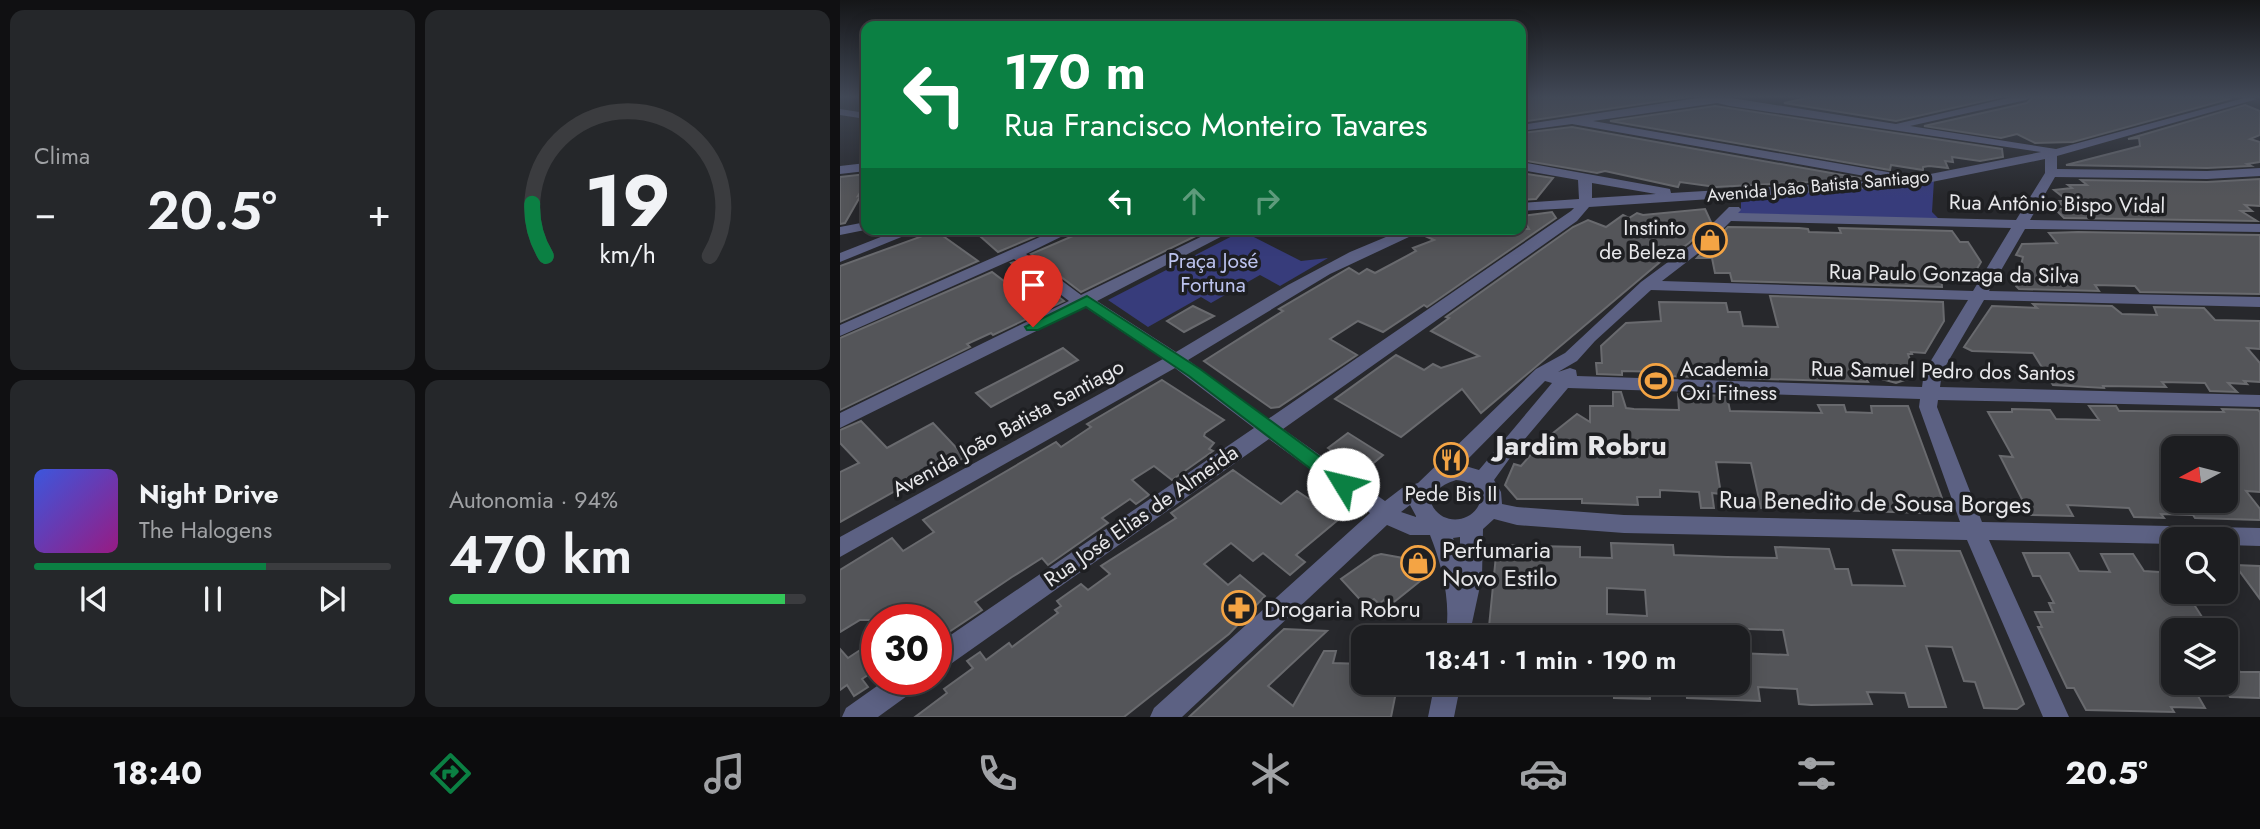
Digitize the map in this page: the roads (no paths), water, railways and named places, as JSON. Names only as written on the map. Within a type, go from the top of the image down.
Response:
[{"type":"street","points":[[1618,130],[1850,167],[1912,182]]},
{"type":"street","points":[[1921,130],[1991,141],[2054,160],[2207,175],[2260,172]]},
{"type":"street","name":"Avenida João Batista Santiago","points":[[1526,207],[1912,182],[2030,158],[2054,160],[2150,130]]},
{"type":"street","points":[[1991,141],[2030,158]]},
{"type":"street","points":[[2054,160],[1933,372],[1928,407],[1974,531],[2056,717]]},
{"type":"street","points":[[1526,167],[1690,196]]},
{"type":"street","points":[[840,170],[861,168]]},
{"type":"street","points":[[1583,177],[1587,185],[1584,202]]},
{"type":"street","points":[[1459,625],[1447,550],[1436,526],[1421,510],[1420,503],[1429,484],[1542,373],[1571,357],[1647,285],[1696,248],[1728,218],[1736,206],[1738,193]]},
{"type":"street","name":"Rua José Elias de Almeida","points":[[952,649],[1572,218],[1584,202]]},
{"type":"street","name":"Rua Antônio Bispo Vidal","points":[[1728,218],[2260,228]]},
{"type":"street","points":[[840,230],[861,227]]},
{"type":"street","points":[[840,258],[899,235]]},
{"type":"street","points":[[840,331],[1056,235]]},
{"type":"street","points":[[840,421],[1217,235]]},
{"type":"street","name":"Avenida João Batista Santiago","points":[[840,548],[1176,360],[1339,262],[1402,235]]},
{"type":"street","points":[[1015,253],[1084,302],[1176,360],[1385,513],[1410,526],[1454,529],[1472,525],[1489,509],[1492,496],[1483,480],[1465,472],[1455,472],[1409,494],[1385,513],[1163,717]]},
{"type":"street","name":"Rua Paulo Gonzaga da Silva","points":[[1647,285],[2260,302]]},
{"type":"street","points":[[1483,480],[1511,442],[1567,382],[1571,357]]},
{"type":"street","name":"Rua Samuel Pedro dos Santos","points":[[1542,373],[1567,382],[1631,386],[2260,401]]},
{"type":"street","name":"Rua Benedito de Sousa Borges","points":[[1489,509],[1517,516],[1624,524],[2260,537]]},
{"type":"street","points":[[1459,625],[1470,577],[1472,525]]},
{"type":"street","points":[[855,717],[886,695]]},
{"type":"street","points":[[1441,717],[1445,695]]},
{"type":"place","name":"Instinto de Beleza","points":[[1710,240]]},
{"type":"place","name":"Academia Oxi Fitness","points":[[1656,381]]},
{"type":"place","name":"Pede Bis II","points":[[1451,460]]},
{"type":"place","name":"Perfumaria Novo Estilo","points":[[1418,563]]},
{"type":"place","name":"Drogaria Robru","points":[[1239,608]]},
{"type":"district","name":"Jardim Robru","points":[[1581,445]]},
{"type":"park label","name":"Praça José Fortuna","points":[[1213,273]]}]
